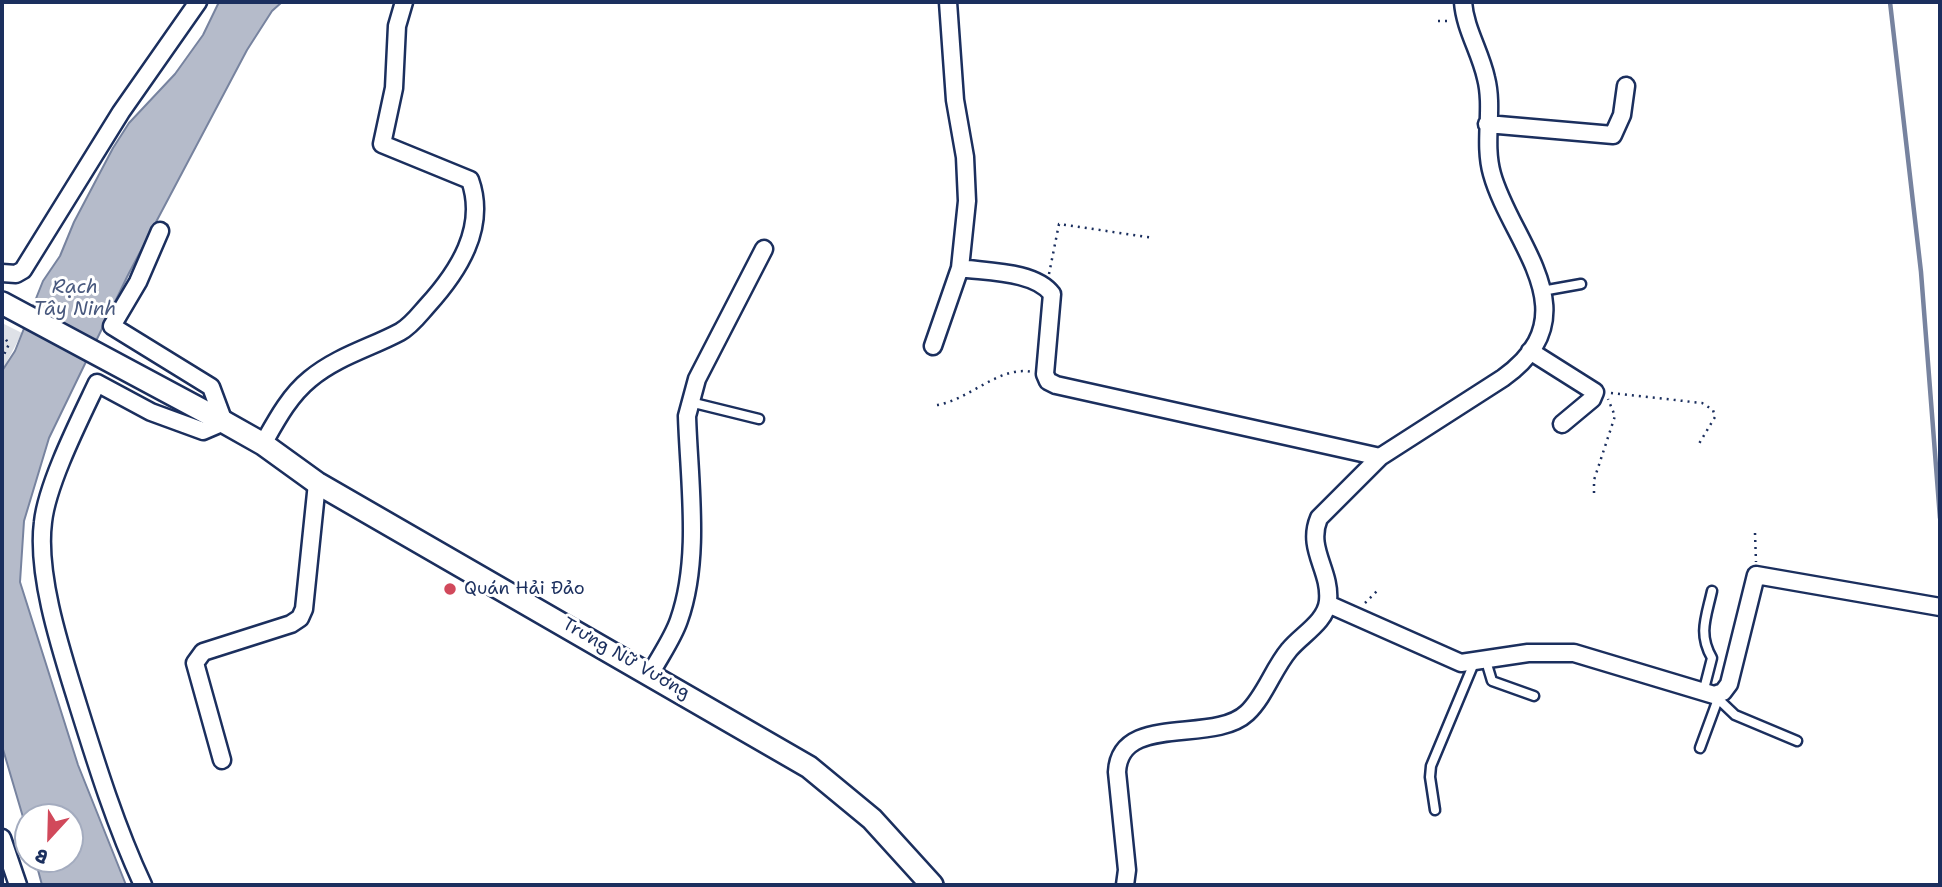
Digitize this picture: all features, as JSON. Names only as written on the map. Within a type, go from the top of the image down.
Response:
[{"type":"main road","name":"Trưng Nữ Vương","points":[[2,303],[186,400],[263,444],[317,483],[651,673],[809,767],[872,819],[932,885]]},
{"type":"street","points":[[2,273],[16,274],[23,270],[121,112],[198,2]]},
{"type":"street","points":[[263,444],[286,405],[308,381],[333,361],[402,331],[436,296],[464,257],[474,220],[475,194],[470,180],[382,144],[394,88],[397,26],[404,2]]},
{"type":"street","points":[[933,346],[960,268],[967,201],[965,157],[954,100],[948,2]]},
{"type":"street","points":[[1125,885],[1127,870],[1117,772],[1118,760],[1124,747],[1149,736],[1223,726],[1235,722],[1248,712],[1284,657],[1319,620],[1328,604],[1328,587],[1314,546],[1314,531],[1332,503],[1380,457],[1519,367],[1540,328],[1540,276],[1493,181],[1487,152],[1486,78],[1471,38],[1462,2]]},
{"type":"street","points":[[1487,124],[1613,135],[1622,115],[1626,86]]},
{"type":"street","points":[[143,885],[102,783],[57,638],[48,591],[43,522],[76,427],[97,383],[151,412],[202,431],[224,422],[211,387],[112,326],[138,282],[160,230]]},
{"type":"street","points":[[651,673],[678,623],[687,593],[691,527],[687,416],[690,402],[697,379],[764,249]]},
{"type":"street","points":[[960,268],[1023,278],[1047,287],[1052,294],[1045,374],[1048,381],[1080,393],[1220,419],[1380,457]]},
{"type":"street","points":[[1530,351],[1595,392],[1592,399],[1562,424]]},
{"type":"street","points":[[222,760],[195,663],[203,652],[291,624],[300,618],[304,609],[317,483]]},
{"type":"street","points":[[1328,604],[1446,659],[1480,662],[1528,653],[1574,653],[1712,696],[1723,692],[1729,684],[1756,575],[1939,607]]},
{"type":"street","points":[[2,838],[18,885]]},
{"type":"lane","points":[[1542,291],[1581,284]]},
{"type":"lane","points":[[690,402],[760,419]]},
{"type":"lane","points":[[1700,748],[1712,696],[1712,659],[1704,645],[1703,633],[1712,591]]},
{"type":"lane","points":[[1480,662],[1492,681],[1534,696]]},
{"type":"lane","points":[[1435,810],[1430,777],[1432,766],[1480,662]]},
{"type":"lane","points":[[1712,696],[1735,715],[1797,741]]},
{"type":"path","points":[[1047,287],[1059,224],[1154,238]]},
{"type":"path","points":[[2,334],[9,344],[2,359]]},
{"type":"path","points":[[937,405],[950,403],[1011,373],[1022,370],[1045,374]]},
{"type":"path","points":[[1594,493],[1594,480],[1615,416],[1606,393],[1702,403],[1713,410],[1715,417],[1697,447]]},
{"type":"path","points":[[1755,533],[1756,575]]},
{"type":"shaded area","points":[[2,323],[22,333],[2,371]]},
{"type":"water","name":"Rạch Tây Ninh","points":[[219,2],[282,2],[272,11],[247,50],[128,275],[49,438],[24,521],[20,582],[78,765],[126,885],[42,885],[39,873],[84,873],[84,803],[19,803],[2,746],[2,371],[15,351],[43,281],[60,256],[74,222],[113,148],[129,123],[175,74],[203,35]]},
{"type":"waterway","points":[[1890,2],[1921,272],[1940,518]]},
{"type":"place","name":"Quán Hải Đảo","points":[[450,589]]}]
